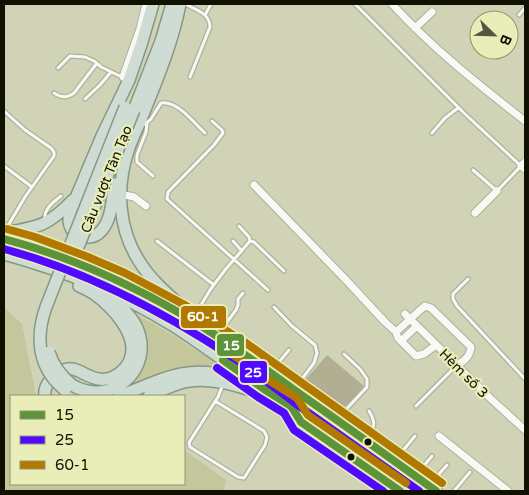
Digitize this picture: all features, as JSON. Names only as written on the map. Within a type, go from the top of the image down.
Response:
[{"type":"highway","points":[[152,4],[141,45],[70,212],[71,228],[84,237],[95,236],[107,223],[116,180],[128,151],[143,123],[183,4]]},
{"type":"highway","points":[[129,109],[160,4]]},
{"type":"highway","points":[[97,286],[125,311],[133,321],[137,328],[141,348],[137,367],[131,376],[111,390],[94,393],[68,387],[53,378],[46,365],[40,346],[40,327],[46,307],[129,109],[161,41],[172,4]]},
{"type":"highway","points":[[128,151],[120,198],[123,224],[138,260],[156,284],[191,321],[316,418],[431,490]]},
{"type":"highway","points":[[4,233],[31,229],[46,223],[59,214],[76,197]]},
{"type":"highway","points":[[4,238],[84,266],[171,308],[203,328],[219,342],[269,371],[337,419],[363,448],[414,491]]},
{"type":"highway","points":[[4,245],[116,285],[191,321]]},
{"type":"highway","points":[[4,254],[50,268],[97,286],[131,302],[175,327],[288,404],[301,422],[400,491]]},
{"type":"highway","points":[[4,259],[50,274],[88,290],[102,301],[134,337],[138,345],[140,357]]},
{"type":"highway","points":[[45,395],[45,388],[48,384],[57,374],[66,369],[74,368],[89,377],[98,379],[112,377],[120,372],[130,360],[132,349],[130,337],[124,326]]},
{"type":"highway","points":[[122,395],[183,373],[204,372],[288,404],[316,418]]},
{"type":"highway","points":[[151,395],[189,381],[224,379],[264,389]]},
{"type":"highway","points":[[68,387],[75,395]]},
{"type":"highway","points":[[363,448],[394,462],[431,490]]},
{"type":"street","points":[[126,79],[146,4]]},
{"type":"street","points":[[392,4],[415,28],[525,121]]},
{"type":"street","points":[[415,28],[432,12]]},
{"type":"street","points":[[254,185],[396,332],[398,338],[416,356],[424,354],[436,345]]},
{"type":"street","points":[[474,213],[497,191]]},
{"type":"street","points":[[120,198],[134,197],[146,206]]},
{"type":"street","points":[[396,332],[408,316],[425,306],[431,308],[471,347],[470,354],[456,366]]},
{"type":"street","name":"Hẻm số 3","points":[[408,316],[456,366],[525,430]]},
{"type":"street","points":[[401,341],[417,326]]},
{"type":"street","points":[[439,436],[508,491]]},
{"type":"lane","points":[[183,4],[205,14],[210,21],[210,27],[190,77]]},
{"type":"lane","points":[[205,14],[211,4]]},
{"type":"lane","points":[[355,4],[458,108],[524,166],[497,191],[473,170]]},
{"type":"lane","points":[[58,68],[70,56],[85,57],[126,79]]},
{"type":"lane","points":[[54,93],[60,97],[69,96],[74,93],[97,63]]},
{"type":"lane","points":[[85,99],[111,72]]},
{"type":"lane","points":[[153,176],[137,162],[137,155],[146,132],[143,123],[151,119],[161,103],[167,102],[176,106],[205,133]]},
{"type":"lane","points":[[432,133],[445,118],[458,108]]},
{"type":"lane","points":[[4,111],[54,152],[54,156],[32,187],[4,233]]},
{"type":"lane","points":[[212,121],[223,133],[214,146],[168,192],[167,199],[268,290]]},
{"type":"lane","points":[[4,166],[32,187]]},
{"type":"lane","points":[[46,223],[44,217],[47,210],[61,196]]},
{"type":"lane","points":[[239,226],[249,237],[250,241],[254,242],[284,271]]},
{"type":"lane","points":[[157,241],[214,285]]},
{"type":"lane","points":[[232,241],[242,251]]},
{"type":"lane","points":[[191,321],[225,270],[250,241]]},
{"type":"lane","points":[[468,278],[453,294],[453,299],[457,306],[525,379]]},
{"type":"lane","points":[[219,342],[236,310],[238,299],[243,293]]},
{"type":"lane","points":[[274,308],[315,345],[317,354],[314,363],[295,389]]},
{"type":"lane","points":[[269,371],[289,350]]},
{"type":"lane","points":[[337,419],[367,387],[368,379],[344,354]]},
{"type":"lane","points":[[416,406],[456,366]]},
{"type":"lane","points":[[215,400],[264,431],[267,437],[265,445],[244,478],[238,477],[190,447],[189,443],[215,400],[224,379]]},
{"type":"lane","points":[[363,448],[374,425],[369,411]]},
{"type":"lane","points":[[394,462],[415,436]]},
{"type":"lane","points":[[415,477],[432,456]]},
{"type":"lane","points":[[431,490],[439,474],[447,465]]},
{"type":"lane","points":[[454,491],[470,472]]},
{"type":"green space","points":[[4,307],[22,324],[36,395],[10,395],[10,485],[185,485],[185,451],[226,480],[224,491],[4,491]]},
{"type":"green space","points":[[134,314],[161,328],[227,370],[167,372],[121,391],[125,386]]},
{"type":"building","points":[[327,355],[364,386],[338,416],[301,385]]},
{"type":"transit line","name":"60-1","points":[[7,229],[35,237],[88,257],[125,273],[183,304],[246,343],[442,483]]},
{"type":"transit line","name":"15","points":[[4,239],[27,245],[94,270],[178,312],[244,354],[436,491]]},
{"type":"transit line","name":"25","points":[[4,249],[35,258],[94,281],[180,325],[243,365],[419,491]]},
{"type":"transit line","name":"60-1","points":[[229,352],[297,398],[308,415],[406,483]]},
{"type":"transit line","name":"15","points":[[223,360],[291,406],[301,422],[400,491]]},
{"type":"transit line","name":"25","points":[[217,368],[284,413],[294,430],[383,491]]}]
